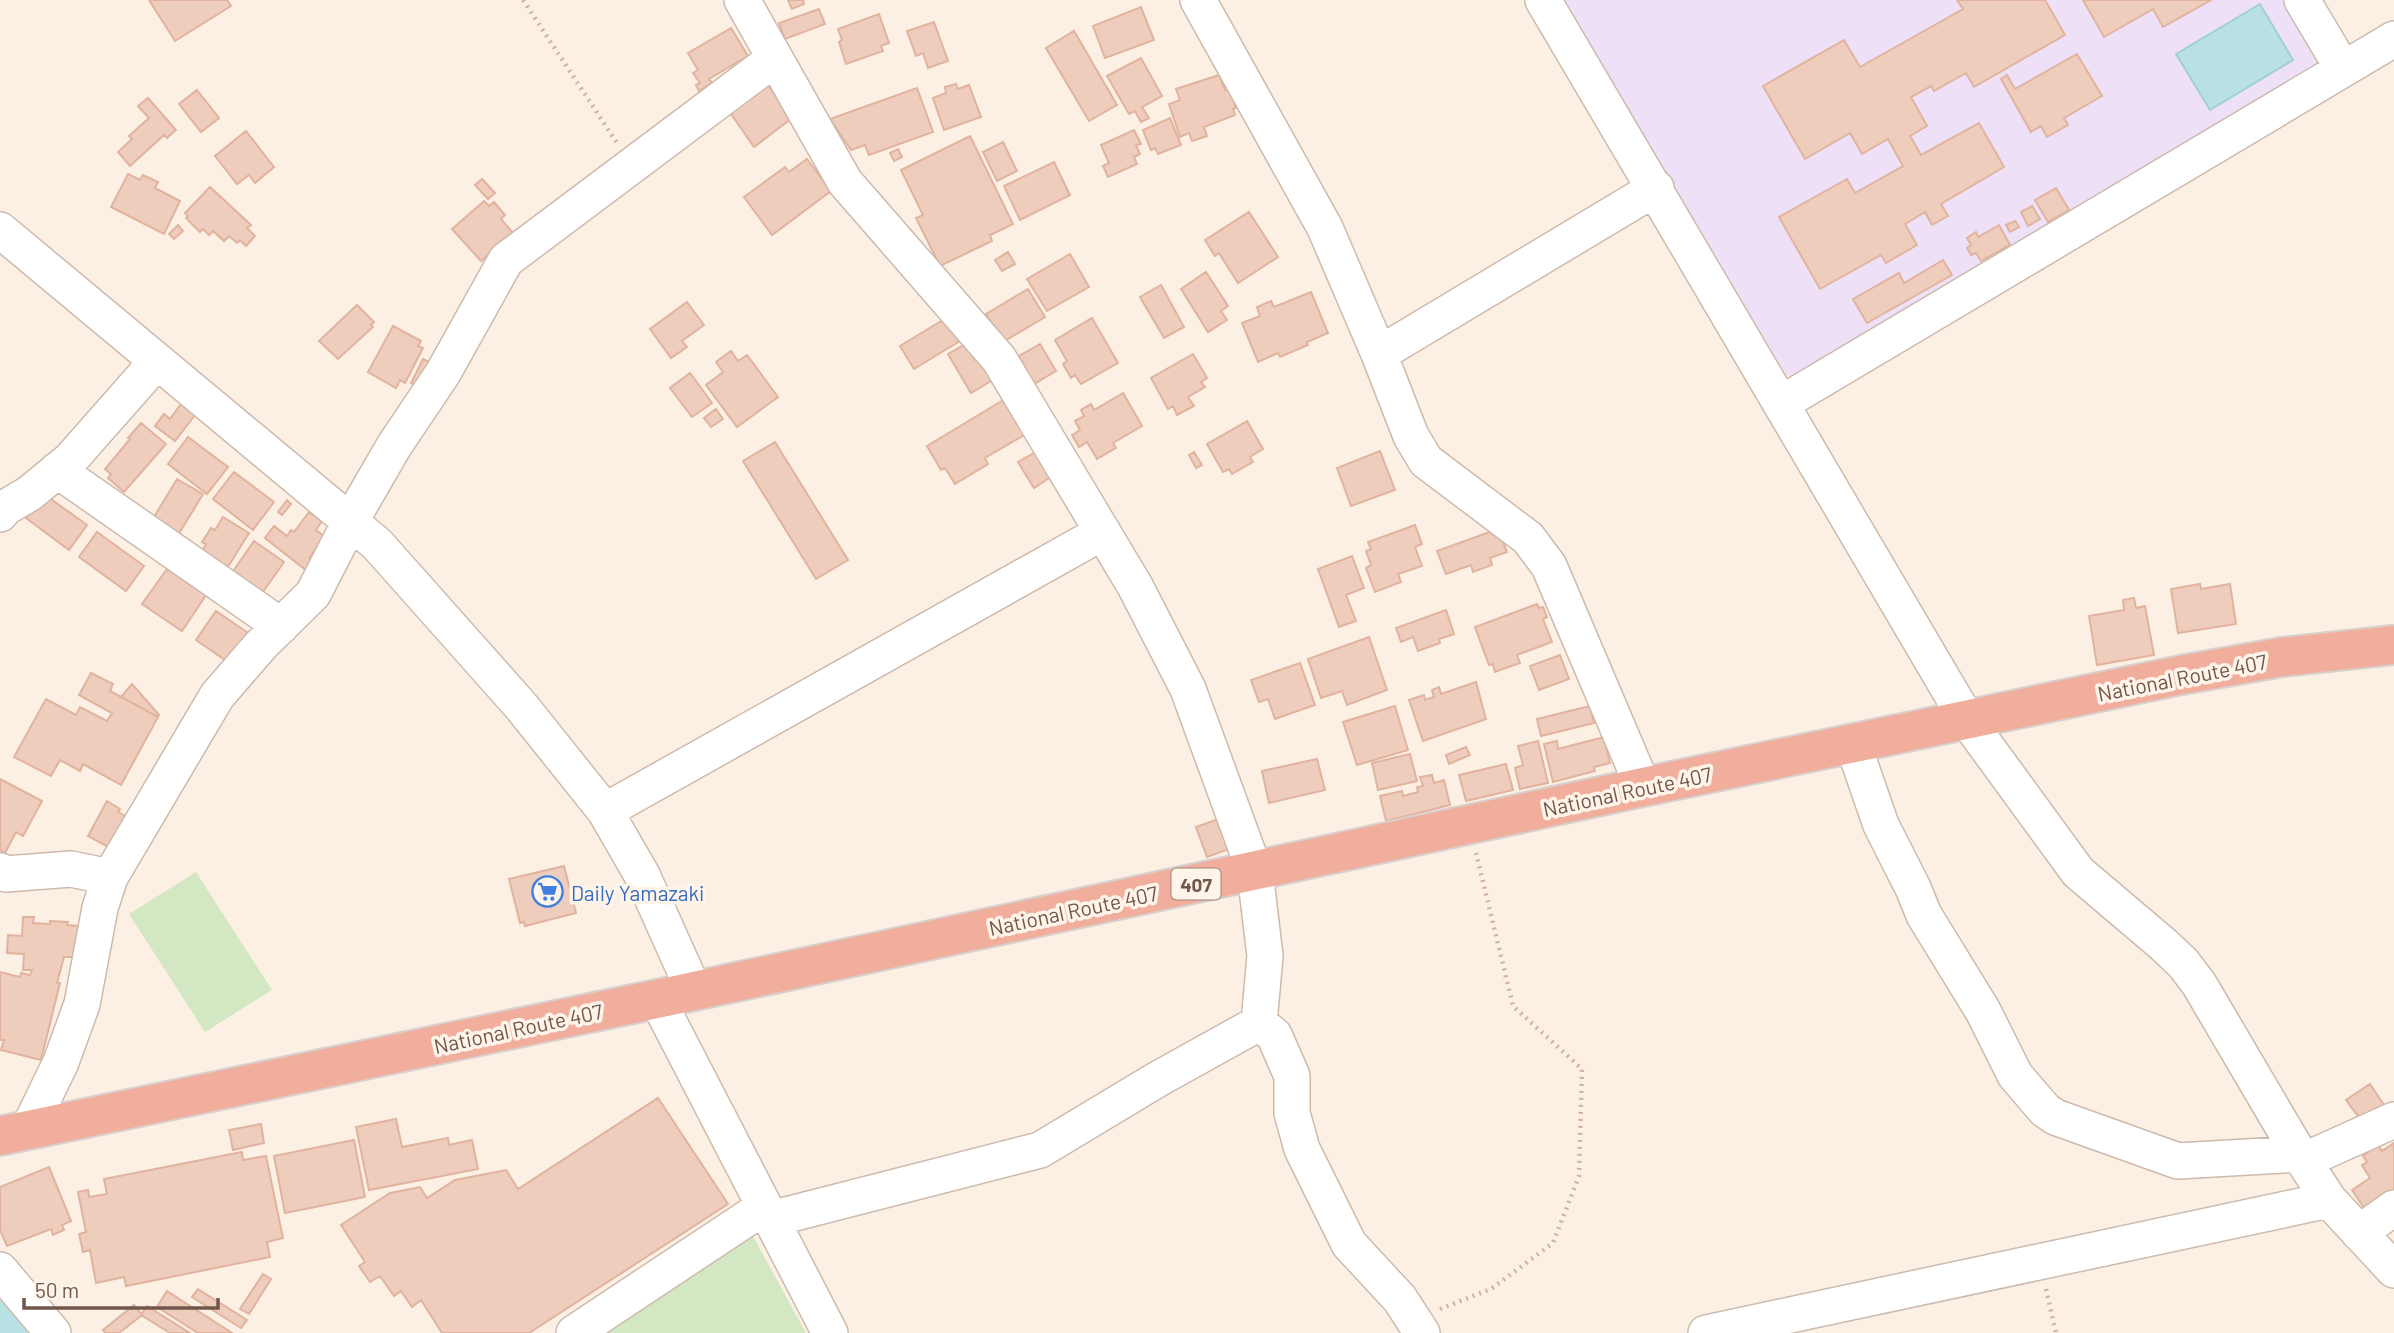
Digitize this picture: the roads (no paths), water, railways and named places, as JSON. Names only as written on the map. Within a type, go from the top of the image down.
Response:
[{"type":"highway","name":"National Route 407","points":[[14,1133],[1967,720],[2282,657],[2394,645]]},
{"type":"street","points":[[742,0],[845,182],[999,359],[1135,586],[1188,689],[1255,872],[1265,956],[1259,1023]]},
{"type":"street","points":[[1198,0],[1325,228],[1379,354],[1410,436],[1426,461],[1528,538],[1549,566],[1643,787]]},
{"type":"street","points":[[1543,0],[1967,720],[2078,872],[2183,963],[2199,984],[2301,1158],[2329,1200],[2394,1270]]},
{"type":"street","points":[[2302,0],[2343,69]]},
{"type":"street","points":[[1782,403],[2394,39]]},
{"type":"street","points":[[14,1133],[61,1062],[82,1004],[100,908],[110,877],[217,696],[313,594],[350,522],[394,446],[443,373],[506,260],[774,59]]},
{"type":"street","points":[[1379,354],[1656,188]]},
{"type":"street","points":[[0,230],[377,544],[521,706],[604,811],[642,875],[694,991]]},
{"type":"street","points":[[0,514],[30,493],[86,442],[145,376],[155,359]]},
{"type":"street","points":[[57,470],[281,626]]},
{"type":"street","points":[[604,811],[1104,532]]},
{"type":"street","points":[[1853,744],[1881,825],[1924,915],[1983,1011],[2015,1075],[2045,1110],[2055,1117],[2178,1161],[2301,1158],[2394,1120]]},
{"type":"street","points":[[0,871],[6,874],[71,869],[110,877]]},
{"type":"street","points":[[657,999],[830,1333]]},
{"type":"street","points":[[574,1333],[768,1213],[1040,1150],[1158,1079],[1259,1023]]},
{"type":"street","points":[[1259,1023],[1274,1035],[1292,1076],[1292,1113],[1302,1149],[1349,1244],[1400,1299],[1418,1326]]},
{"type":"street","points":[[1706,1333],[2329,1200]]},
{"type":"street","points":[[2359,1233],[2394,1208]]},
{"type":"street","points":[[0,1270],[53,1333]]},
{"type":"water","points":[[2260,4],[2293,60],[2210,110],[2176,54]]},
{"type":"waterway","points":[[0,1303],[26,1333]]},
{"type":"place","name":"Daily Yamazaki","points":[[548,892]]}]
